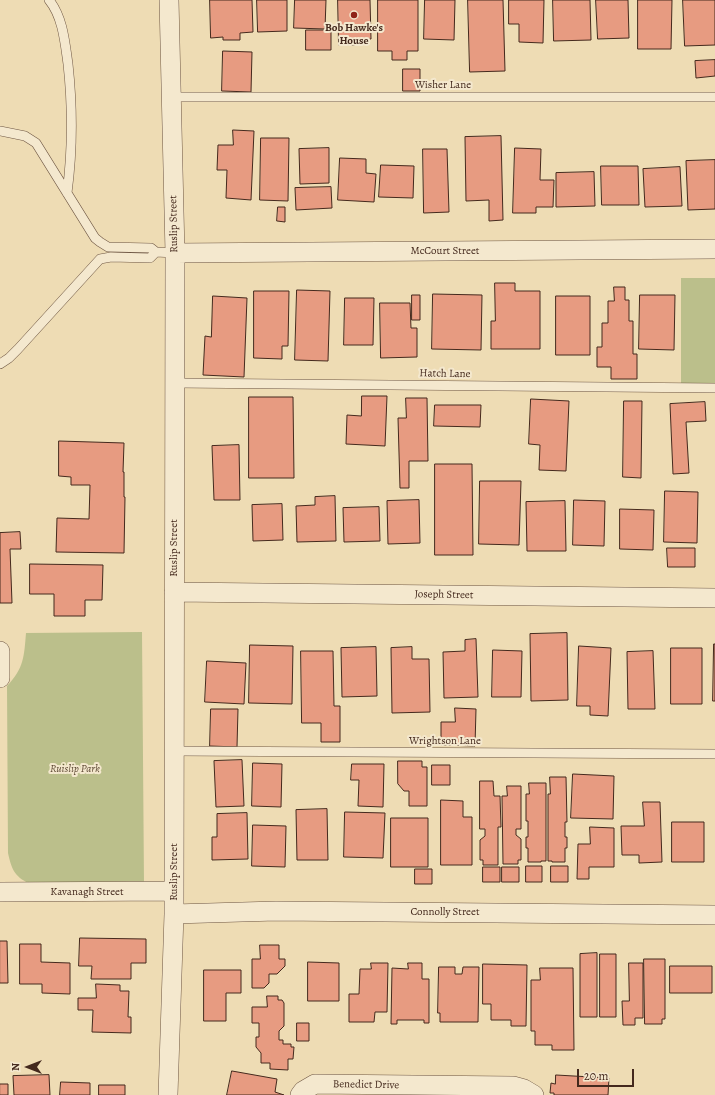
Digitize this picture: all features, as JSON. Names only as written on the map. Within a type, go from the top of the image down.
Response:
[{"type":"street","name":"Ruslip Street","points":[[168,1095],[174,914],[175,383],[175,253],[169,0]]},
{"type":"street","name":"McCourt Street","points":[[175,253],[715,250]]},
{"type":"street","name":"Joseph Street","points":[[174,592],[715,598]]},
{"type":"street","points":[[0,651],[0,678]]},
{"type":"street","name":"Kavanagh Street","points":[[0,892],[174,892]]},
{"type":"street","name":"Connolly Street","points":[[174,914],[276,911],[715,914]]},
{"type":"street","name":"Benedict Drive","points":[[308,1090],[437,1090],[513,1086],[534,1095]]},
{"type":"lane","points":[[49,0],[56,10],[63,33],[70,90],[72,137],[67,193]]},
{"type":"lane","name":"Wisher Lane","points":[[172,97],[715,97]]},
{"type":"lane","points":[[0,131],[25,136],[36,143],[95,238],[100,242],[108,247],[151,248],[156,252],[175,253]]},
{"type":"lane","points":[[0,364],[18,349],[100,259],[111,257],[150,258],[156,252]]},
{"type":"lane","name":"Hatch Lane","points":[[175,383],[715,388]]},
{"type":"lane","name":"Wrightson Lane","points":[[174,751],[715,754]]},
{"type":"green space","points":[[681,278],[715,278],[715,383],[681,383]]},
{"type":"green space","name":"Ruislip Park","points":[[142,632],[144,884],[32,885],[15,873],[8,853],[7,686],[13,680],[20,668],[25,649],[26,633]]},
{"type":"building","points":[[210,0],[252,0],[253,32],[240,33],[240,40],[223,40],[223,37],[211,38]]},
{"type":"building","points":[[257,0],[287,0],[287,31],[258,32]]},
{"type":"building","points":[[295,0],[326,0],[325,29],[294,28]]},
{"type":"building","name":"Bob Hawke's House","points":[[338,0],[370,0],[371,39],[357,39],[357,45],[339,45]]},
{"type":"building","points":[[378,0],[418,0],[418,51],[407,51],[407,60],[392,60],[392,51],[378,51]]},
{"type":"building","points":[[425,0],[455,0],[454,40],[424,39]]},
{"type":"building","points":[[468,0],[503,0],[505,71],[470,72]]},
{"type":"building","points":[[509,0],[544,0],[543,43],[519,42],[519,24],[509,24]]},
{"type":"building","points":[[553,0],[590,0],[591,40],[554,41]]},
{"type":"building","points":[[596,0],[628,0],[629,38],[598,39]]},
{"type":"building","points":[[638,0],[672,0],[671,49],[638,49]]},
{"type":"building","points":[[683,0],[715,0],[715,45],[685,46]]},
{"type":"building","points":[[306,30],[331,30],[331,50],[306,50]]},
{"type":"building","points":[[223,51],[252,52],[251,92],[222,91]]},
{"type":"building","points":[[715,60],[715,76],[696,78],[695,61]]},
{"type":"building","points":[[403,69],[420,69],[420,91],[403,91]]},
{"type":"building","points":[[233,130],[254,131],[251,200],[226,198],[227,170],[217,170],[218,145],[233,145]]},
{"type":"building","points":[[501,136],[503,220],[489,221],[489,200],[466,201],[465,137]]},
{"type":"building","points":[[261,138],[289,138],[288,201],[260,200]]},
{"type":"building","points":[[329,148],[329,183],[300,184],[299,149]]},
{"type":"building","points":[[515,148],[541,149],[540,180],[554,180],[553,207],[536,207],[536,213],[513,213]]},
{"type":"building","points":[[423,149],[447,149],[449,212],[424,213]]},
{"type":"building","points":[[340,158],[366,159],[366,173],[376,174],[374,202],[338,200]]},
{"type":"building","points":[[715,160],[715,209],[688,210],[686,161]]},
{"type":"building","points":[[381,165],[414,166],[413,198],[379,197]]},
{"type":"building","points":[[601,166],[638,166],[639,205],[602,205]]},
{"type":"building","points":[[680,167],[682,206],[645,207],[643,169]]},
{"type":"building","points":[[594,172],[595,206],[556,207],[556,173]]},
{"type":"building","points":[[331,187],[332,208],[296,210],[295,188]]},
{"type":"building","points":[[278,207],[285,207],[285,222],[277,221]]},
{"type":"building","points":[[495,283],[515,283],[515,291],[540,291],[540,349],[491,349],[491,321],[495,321]]},
{"type":"building","points":[[614,287],[625,287],[625,300],[629,300],[629,321],[633,321],[633,354],[637,354],[637,379],[611,379],[611,367],[597,367],[597,347],[602,347],[602,323],[608,323],[608,301],[614,301]]},
{"type":"building","points":[[297,290],[330,291],[328,361],[295,360]]},
{"type":"building","points":[[254,291],[289,291],[288,346],[282,346],[282,359],[254,358]]},
{"type":"building","points":[[433,294],[482,295],[481,350],[432,349]]},
{"type":"building","points":[[412,295],[420,295],[420,320],[412,320]]},
{"type":"building","points":[[640,295],[675,295],[674,350],[639,349]]},
{"type":"building","points":[[213,296],[247,298],[244,377],[203,375],[205,336],[211,337]]},
{"type":"building","points":[[556,296],[590,296],[590,355],[556,355]]},
{"type":"building","points":[[345,298],[374,298],[373,345],[344,345]]},
{"type":"building","points":[[380,303],[410,303],[411,328],[417,328],[417,357],[381,358]]},
{"type":"building","points":[[362,396],[387,396],[385,446],[346,444],[347,415],[361,416]]},
{"type":"building","points":[[249,397],[293,397],[294,478],[249,478]]},
{"type":"building","points":[[406,398],[427,398],[428,461],[409,461],[409,488],[400,488],[398,418],[406,418]]},
{"type":"building","points":[[531,399],[569,401],[566,471],[539,470],[540,445],[529,444]]},
{"type":"building","points":[[624,401],[642,401],[641,478],[623,477]]},
{"type":"building","points":[[705,402],[706,421],[686,422],[689,473],[673,474],[670,404]]},
{"type":"building","points":[[435,405],[481,405],[480,427],[434,426]]},
{"type":"building","points":[[59,441],[124,443],[124,553],[56,552],[57,518],[89,519],[90,485],[71,485],[71,477],[59,476]]},
{"type":"building","points":[[239,445],[240,500],[214,500],[212,446]]},
{"type":"building","points":[[435,464],[472,464],[473,555],[435,555]]},
{"type":"building","points":[[480,481],[521,481],[519,545],[479,544]]},
{"type":"building","points":[[665,491],[698,492],[697,543],[664,542]]},
{"type":"building","points":[[335,496],[336,541],[297,542],[296,506],[315,505],[315,497]]},
{"type":"building","points":[[419,500],[420,543],[388,544],[387,501]]},
{"type":"building","points":[[574,500],[605,501],[604,546],[573,545]]},
{"type":"building","points":[[565,501],[566,551],[527,551],[526,502]]},
{"type":"building","points":[[282,504],[283,540],[253,541],[252,505]]},
{"type":"building","points":[[379,507],[380,541],[344,542],[343,508]]},
{"type":"building","points":[[620,509],[654,510],[653,550],[620,549]]},
{"type":"building","points":[[20,532],[21,549],[10,549],[12,603],[0,603],[0,533]]},
{"type":"building","points":[[667,548],[695,548],[695,567],[668,567]]},
{"type":"building","points":[[30,564],[103,565],[102,600],[85,600],[85,616],[54,616],[54,594],[30,594]]},
{"type":"building","points":[[567,633],[568,700],[531,701],[530,634]]},
{"type":"building","points":[[476,639],[478,697],[444,698],[443,652],[465,651],[465,640]]},
{"type":"building","points":[[714,644],[715,701],[713,701]]},
{"type":"building","points":[[250,645],[293,646],[292,704],[249,703]]},
{"type":"building","points":[[579,646],[611,648],[608,716],[590,715],[590,706],[577,706]]},
{"type":"building","points":[[376,647],[377,696],[342,697],[341,648]]},
{"type":"building","points":[[412,647],[412,659],[429,659],[430,712],[392,713],[391,648]]},
{"type":"building","points":[[671,648],[702,648],[702,704],[671,704]]},
{"type":"building","points":[[493,650],[522,651],[521,697],[492,697]]},
{"type":"building","points":[[301,651],[333,651],[334,706],[340,706],[340,742],[321,742],[321,723],[302,723]]},
{"type":"building","points":[[653,651],[655,709],[628,709],[627,652]]},
{"type":"building","points":[[207,661],[246,663],[244,704],[205,702]]},
{"type":"building","points":[[455,708],[476,709],[475,746],[441,745],[441,722],[455,722]]},
{"type":"building","points":[[211,709],[238,709],[237,747],[210,746]]},
{"type":"building","points":[[242,760],[244,806],[216,807],[214,761]]},
{"type":"building","points":[[398,761],[422,761],[422,767],[427,767],[427,806],[409,806],[409,791],[404,791],[398,784]]},
{"type":"building","points":[[253,763],[282,764],[281,807],[252,806]]},
{"type":"building","points":[[352,764],[384,764],[383,807],[358,806],[359,780],[351,780]]},
{"type":"building","points":[[432,765],[450,765],[450,785],[432,785]]},
{"type":"building","points":[[573,774],[614,776],[613,819],[571,818]]},
{"type":"building","points":[[550,777],[566,777],[567,822],[565,822],[565,837],[567,837],[567,848],[565,848],[565,862],[548,861],[548,794],[550,794]]},
{"type":"building","points":[[480,781],[493,781],[494,796],[500,796],[501,827],[498,827],[498,865],[483,865],[483,860],[480,860],[480,840],[485,836],[485,829],[480,829]]},
{"type":"building","points":[[529,783],[546,783],[546,861],[541,862],[528,862],[528,848],[526,848],[528,821],[526,821],[526,794],[529,794]]},
{"type":"building","points":[[507,786],[521,786],[521,829],[516,829],[516,835],[521,839],[521,860],[518,860],[518,864],[503,864],[502,796],[507,796]]},
{"type":"building","points":[[441,800],[463,801],[463,817],[472,817],[472,865],[441,865]]},
{"type":"building","points":[[643,802],[660,802],[662,862],[639,863],[639,855],[622,855],[621,826],[644,826]]},
{"type":"building","points":[[327,809],[328,860],[297,860],[296,810]]},
{"type":"building","points":[[345,812],[385,813],[383,858],[344,857]]},
{"type":"building","points":[[247,813],[248,859],[212,860],[212,837],[217,837],[217,814]]},
{"type":"building","points":[[391,818],[428,818],[428,867],[391,867]]},
{"type":"building","points":[[672,822],[704,822],[704,862],[672,862]]},
{"type":"building","points":[[253,825],[286,826],[285,867],[252,866]]},
{"type":"building","points":[[590,827],[614,828],[614,867],[589,867],[589,879],[577,879],[578,844],[590,844]]},
{"type":"building","points":[[526,866],[542,866],[542,882],[526,882]]},
{"type":"building","points":[[551,866],[568,866],[568,882],[551,882]]},
{"type":"building","points":[[483,867],[500,867],[500,882],[483,882]]},
{"type":"building","points":[[502,867],[519,867],[519,882],[502,882]]},
{"type":"building","points":[[415,869],[432,869],[432,884],[415,884]]},
{"type":"building","points":[[80,938],[146,939],[146,963],[131,963],[131,979],[91,979],[92,966],[79,966]]},
{"type":"building","points":[[0,941],[7,941],[8,983],[0,983]]},
{"type":"building","points":[[20,944],[41,944],[41,962],[70,963],[70,994],[42,993],[42,984],[20,984]]},
{"type":"building","points":[[260,945],[279,945],[279,959],[285,959],[285,966],[277,974],[269,974],[269,983],[264,988],[252,988],[252,959],[260,959]]},
{"type":"building","points":[[597,953],[597,1017],[580,1017],[580,954]]},
{"type":"building","points":[[600,954],[616,954],[616,1017],[600,1017]]},
{"type":"building","points":[[644,959],[665,959],[665,1019],[662,1019],[662,1024],[645,1024]]},
{"type":"building","points":[[308,962],[339,963],[339,1001],[308,1001]]},
{"type":"building","points":[[371,963],[388,963],[387,1012],[375,1012],[374,1022],[349,1022],[349,994],[359,994],[360,969],[371,969]]},
{"type":"building","points":[[408,963],[422,963],[422,979],[429,979],[429,1023],[424,1023],[424,1020],[397,1020],[397,1024],[391,1024],[392,968],[408,969]]},
{"type":"building","points":[[629,963],[643,963],[643,1018],[635,1018],[635,1025],[623,1025],[622,1001],[629,1001]]},
{"type":"building","points":[[483,964],[527,965],[526,1026],[511,1026],[511,1020],[491,1020],[491,1004],[483,1004]]},
{"type":"building","points":[[670,966],[712,966],[712,993],[670,993]]},
{"type":"building","points":[[439,967],[455,967],[455,974],[462,974],[463,967],[479,967],[478,1022],[440,1022],[440,1013],[438,1013]]},
{"type":"building","points":[[540,968],[573,968],[574,1050],[552,1050],[552,1045],[535,1045],[535,1031],[531,1031],[531,980],[540,980]]},
{"type":"building","points":[[204,970],[241,970],[241,993],[226,993],[226,1021],[204,1021]]},
{"type":"building","points":[[96,984],[120,985],[120,991],[129,991],[128,1017],[131,1017],[131,1033],[92,1032],[93,1010],[78,1010],[78,998],[96,998]]},
{"type":"building","points":[[267,996],[278,996],[278,1000],[282,1000],[284,1003],[284,1026],[279,1031],[279,1040],[283,1040],[283,1044],[291,1044],[291,1047],[294,1047],[293,1059],[288,1059],[288,1070],[270,1069],[270,1063],[261,1063],[261,1053],[256,1047],[256,1037],[259,1037],[259,1023],[252,1023],[252,1007],[267,1007]]},
{"type":"building","points":[[297,1023],[309,1023],[309,1041],[297,1041]]},
{"type":"building","points":[[232,1071],[277,1079],[275,1092],[284,1095],[227,1095]]},
{"type":"building","points":[[49,1075],[50,1095],[14,1095],[13,1076]]},
{"type":"building","points":[[556,1075],[609,1078],[608,1095],[554,1095],[554,1093],[550,1093],[551,1083],[555,1084]]},
{"type":"building","points":[[61,1082],[90,1083],[90,1095],[60,1095]]},
{"type":"building","points":[[0,1084],[8,1084],[8,1095],[0,1095]]},
{"type":"building","points":[[99,1085],[125,1085],[125,1095],[99,1095]]},
{"type":"place","name":"Bob Hawke's House","points":[[354,15]]}]
